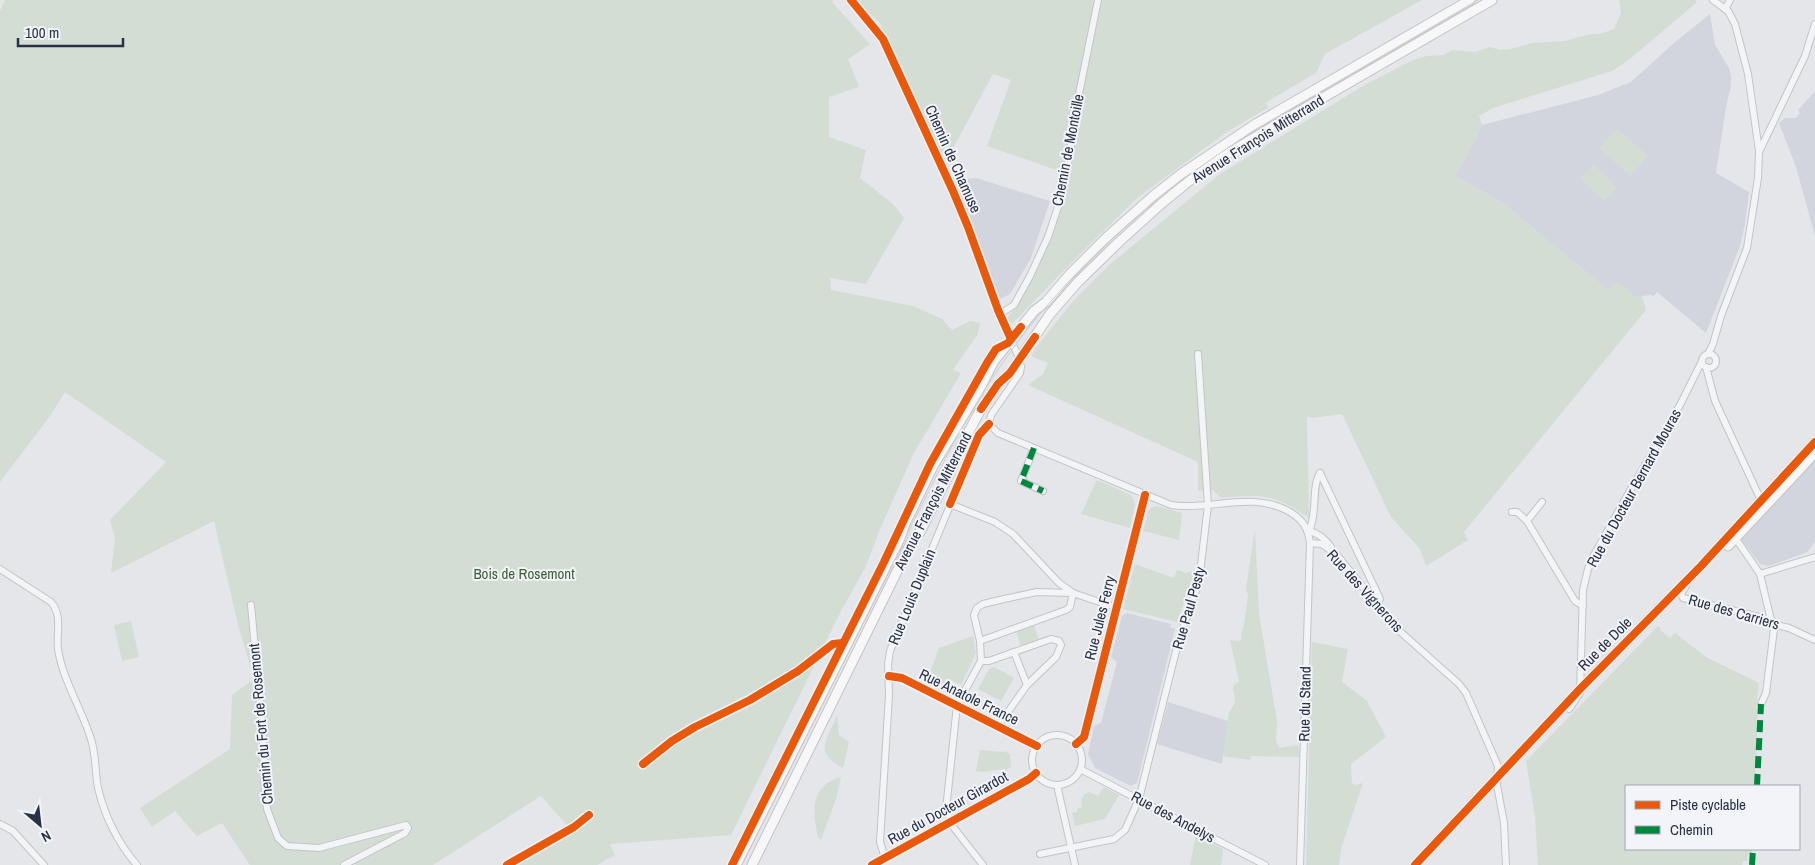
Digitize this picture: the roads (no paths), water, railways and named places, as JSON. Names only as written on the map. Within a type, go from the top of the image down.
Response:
[{"type":"main road","name":"Avenue François Mitterrand","points":[[736,865],[899,541],[905,524],[933,466],[973,402],[994,361],[1034,311],[1046,302],[1070,274],[1108,236],[1181,174],[1254,125],[1470,0]]},
{"type":"main road","name":"Avenue François Mitterrand","points":[[752,865],[912,541],[920,532],[949,474],[970,428],[998,384],[1010,373],[1050,314],[1078,282],[1119,242],[1190,181],[1224,156],[1492,0]]},
{"type":"main road","name":"Rue de Dole","points":[[1415,865],[1569,709],[1623,651],[1682,595],[1736,539],[1760,502],[1815,442]]},
{"type":"main road","name":"Rue de Dole","points":[[1422,865],[1580,689],[1815,453]]},
{"type":"street","name":"Chemin de Chamuse","points":[[851,0],[883,39],[957,200],[1000,314],[1019,358]]},
{"type":"street","name":"Chemin de Montoille","points":[[1000,314],[1014,305],[1030,276],[1048,237],[1060,201],[1098,0]]},
{"type":"street","points":[[1713,0],[1725,9],[1735,24],[1748,74],[1759,152],[1758,178],[1747,248],[1721,316],[1713,344],[1708,354],[1703,357],[1715,401],[1760,502]]},
{"type":"street","points":[[1725,9],[1729,5],[1730,0]]},
{"type":"street","points":[[1759,152],[1805,56],[1815,24]]},
{"type":"street","points":[[1710,385],[1715,362],[1713,344]]},
{"type":"street","name":"Rue Paul Pesty","points":[[1040,854],[1114,839],[1126,830],[1139,799],[1179,639],[1199,582],[1208,505],[1198,354]]},
{"type":"street","points":[[1708,354],[1713,356],[1715,362]]},
{"type":"street","name":"Rue Louis Duplain","points":[[885,858],[880,842],[890,651],[979,435],[989,424],[990,415],[1020,373],[1019,358]]},
{"type":"street","points":[[1704,365],[1711,367],[1715,362]]},
{"type":"street","name":"Rue du Docteur Bernard Mouras","points":[[1580,689],[1583,590],[1594,555],[1677,412],[1697,373],[1704,365]]},
{"type":"street","points":[[989,424],[998,433],[1145,495],[1178,506],[1244,501],[1262,502],[1282,508],[1294,515],[1309,531],[1324,538],[1337,555]]},
{"type":"street","points":[[1034,448],[1021,481],[1043,491]]},
{"type":"street","name":"Rue des Vignerons","points":[[1377,604],[1380,599],[1320,473],[1317,480],[1314,518],[1309,531],[1310,543],[1322,544],[1337,555],[1377,604],[1400,632],[1459,684],[1466,693],[1498,766],[1497,781],[1504,823],[1506,865]]},
{"type":"street","name":"Rue Jules Ferry","points":[[1076,744],[1084,737],[1145,495]]},
{"type":"street","points":[[1526,521],[1542,502]]},
{"type":"street","points":[[950,504],[995,522],[1012,534],[1059,583],[1073,593],[1117,608]]},
{"type":"street","points":[[1512,512],[1517,512],[1526,521],[1575,601],[1583,606]]},
{"type":"street","points":[[1736,539],[1760,574],[1771,620]]},
{"type":"street","name":"Rue du Stand","points":[[1300,865],[1310,543]]},
{"type":"street","points":[[1760,574],[1815,557]]},
{"type":"street","points":[[1682,595],[1682,590],[1702,570],[1702,566]]},
{"type":"street","points":[[0,569],[56,607],[58,617],[58,649],[62,666],[92,741],[98,787],[107,819],[124,851],[137,865]]},
{"type":"street","points":[[983,865],[951,822],[946,810],[957,705],[981,661],[980,641],[974,615],[977,608],[983,604],[1037,592],[1073,593]]},
{"type":"street","points":[[980,641],[1066,610],[1070,607],[1073,593]]},
{"type":"street","name":"Rue des Carriers","points":[[1682,595],[1685,598],[1771,620],[1777,625],[1790,628],[1815,640]]},
{"type":"street","name":"Chemin du Fort de Rosemont","points":[[251,605],[262,725],[266,801],[267,809],[278,838],[287,846],[319,848],[406,825],[408,828],[405,833],[344,865]]},
{"type":"street","points":[[1760,704],[1766,693],[1774,629],[1777,625]]},
{"type":"street","points":[[981,661],[989,661],[1051,639],[1059,641],[1061,645],[1056,657],[1027,685],[998,726]]},
{"type":"street","points":[[1014,652],[1027,685]]},
{"type":"street","name":"Rue Anatole France","points":[[889,676],[902,678],[1037,746]]},
{"type":"street","points":[[1569,709],[1578,696],[1580,689]]},
{"type":"street","points":[[1047,737],[1069,738],[1076,744],[1082,756],[1080,769],[1071,780],[1057,785],[1045,782],[1036,774],[1032,758],[1037,746],[1047,737]]},
{"type":"street","name":"Rue des Andelys","points":[[1080,769],[1265,865]]},
{"type":"street","name":"Rue du Docteur Girardot","points":[[872,865],[1036,774]]},
{"type":"street","points":[[1057,785],[1075,865]]},
{"type":"street","points":[[507,865],[574,828],[589,815]]},
{"type":"street","points":[[0,824],[13,831],[44,865]]},
{"type":"tram line","points":[[742,865],[948,454],[996,373],[1039,315],[1094,255],[1124,228],[1154,202],[1219,154],[1253,131],[1478,0]]},
{"type":"park label","name":"Bois de Rosemont","points":[[524,574]]}]
